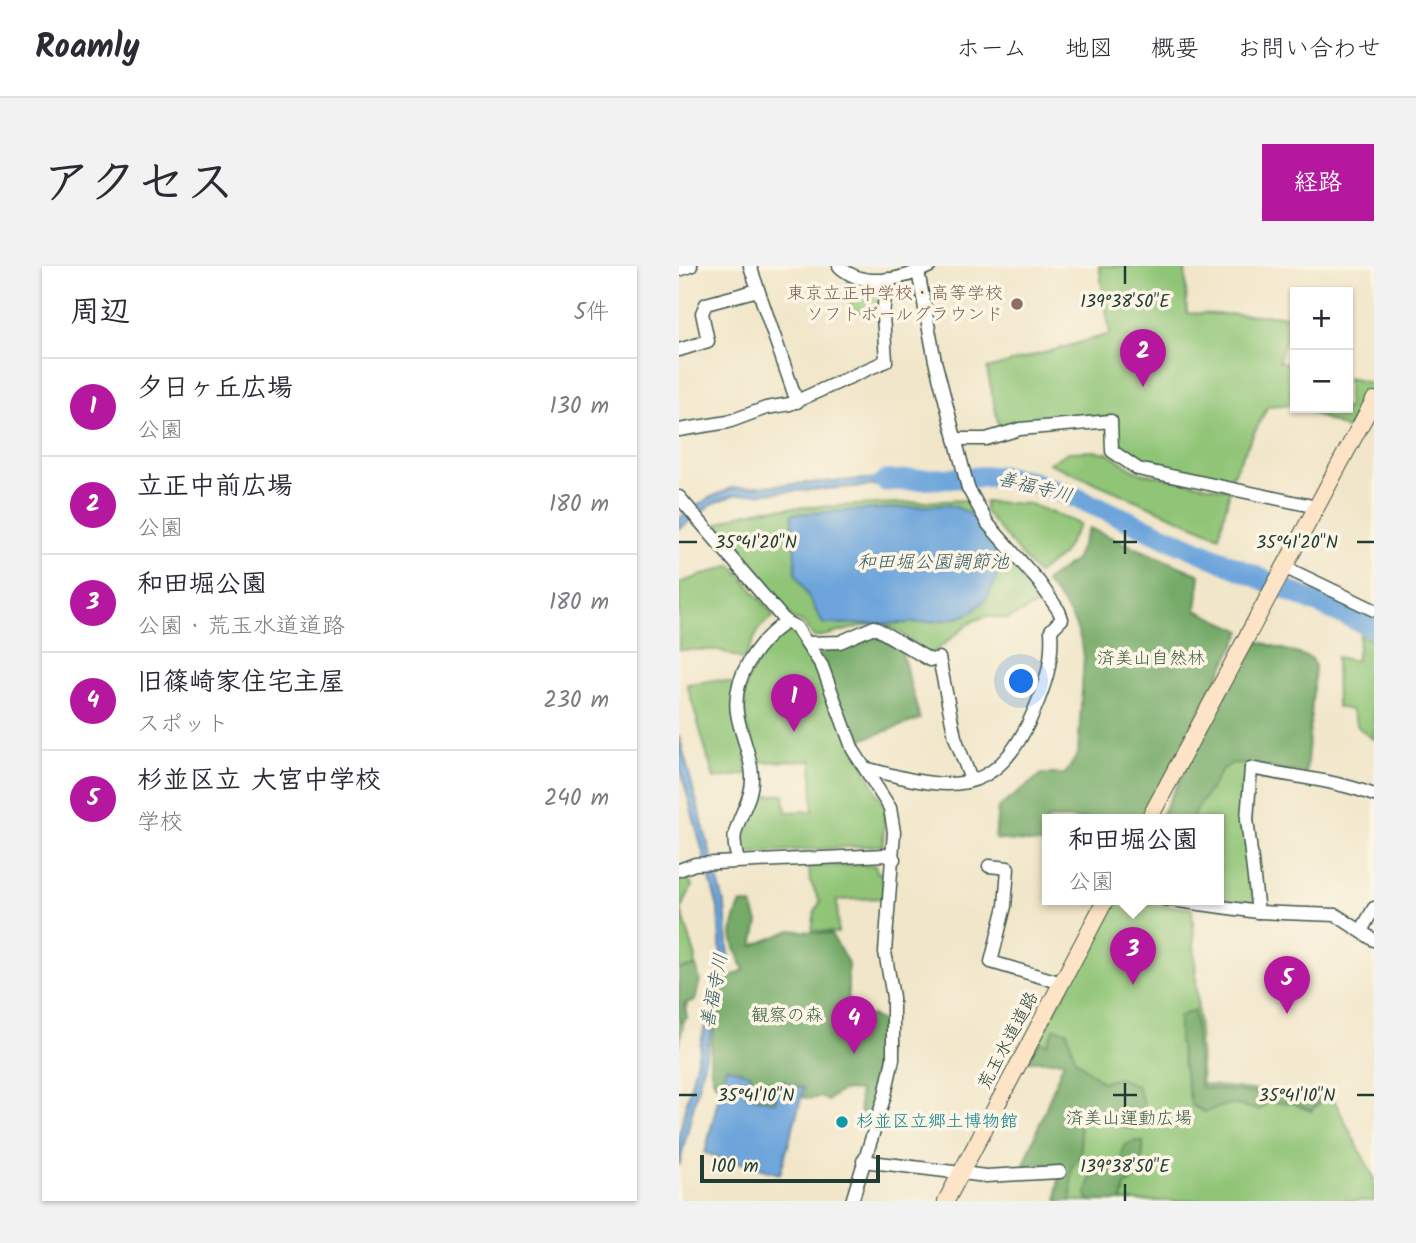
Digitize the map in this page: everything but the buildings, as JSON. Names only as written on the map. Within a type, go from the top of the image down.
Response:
[{"type":"main road","points":[[1152,814],[1374,400]]},
{"type":"main road","name":"荒玉水道道路","points":[[946,1201],[1103,905]]},
{"type":"street","points":[[679,270],[691,266]]},
{"type":"street","points":[[750,266],[797,402]]},
{"type":"street","points":[[839,266],[848,275],[887,279],[922,268],[935,361],[968,488],[988,523],[1039,582],[1062,620],[1051,630],[1052,657],[1047,679],[1023,733],[999,768],[987,776],[939,784],[865,768]]},
{"type":"street","points":[[679,430],[728,422],[766,408],[797,402],[886,361],[883,315],[887,279]]},
{"type":"street","points":[[679,350],[708,341],[702,313],[706,304],[758,290]]},
{"type":"street","points":[[955,439],[986,439],[1020,429],[1111,421],[1112,452],[1138,468],[1317,507]]},
{"type":"street","points":[[682,501],[786,622],[796,627],[809,643],[822,666],[853,750],[890,808],[894,859],[884,952],[893,997],[893,1059],[883,1106],[852,1201]]},
{"type":"street","points":[[1283,571],[1374,610]]},
{"type":"street","points":[[738,861],[735,834],[751,789],[753,775],[737,712],[737,695],[747,666],[765,636],[786,622]]},
{"type":"street","points":[[809,643],[839,642],[874,627],[930,660],[939,658],[955,737],[971,780]]},
{"type":"street","points":[[1258,912],[1247,819],[1251,768],[1329,784],[1347,784],[1374,795]]},
{"type":"street","points":[[679,870],[695,864],[738,861],[885,855],[894,859]]},
{"type":"street","points":[[989,866],[1008,868],[1005,906],[991,962],[1062,983]]},
{"type":"street","points":[[1207,905],[1258,912],[1336,915],[1374,940]]},
{"type":"street","points":[[1361,931],[1374,908]]},
{"type":"street","points":[[863,1161],[986,1176],[1060,1172]]},
{"type":"green space","points":[[1099,266],[1185,266],[1187,313],[1290,316],[1279,361],[1290,364],[1290,404],[1268,406],[1229,482],[1140,465],[1116,449],[1115,416],[1042,419],[999,427],[987,369],[1110,334]]},
{"type":"green space","points":[[848,279],[878,284],[882,288],[878,311],[851,313]]},
{"type":"green space","points":[[1353,379],[1374,384],[1351,431],[1313,413],[1353,413]]},
{"type":"green space","points":[[1068,452],[1108,453],[1137,472],[1230,490],[1219,536],[1049,463]]},
{"type":"green space","name":"和田堀公園調節池","points":[[966,500],[1048,600],[1008,619],[987,616],[973,621],[930,655],[902,634],[884,625],[869,625],[814,637],[803,623],[793,619],[716,525],[739,515],[765,509]]},
{"type":"green space","points":[[985,502],[1030,504],[1080,524],[1062,555],[1037,574],[985,512]]},
{"type":"green space","name":"済美山自然林","points":[[1089,528],[1200,575],[1196,610],[1242,631],[1146,814],[1042,814],[1042,844],[995,839],[998,808],[1042,774],[1065,774],[1078,754],[1084,656],[1082,644],[1071,616],[1045,582],[1075,560]]},
{"type":"green space","points":[[732,565],[774,616],[760,627],[744,660],[719,650],[679,650],[679,583]]},
{"type":"green space","points":[[791,629],[805,645],[885,809],[883,845],[744,853],[739,834],[746,821],[752,797],[784,794],[786,812],[813,811],[812,761],[756,762],[744,707],[748,680],[764,650],[777,631]]},
{"type":"green space","points":[[872,633],[901,650],[920,719],[855,742],[816,648]]},
{"type":"green space","points":[[1360,635],[1374,641],[1374,740],[1358,727],[1351,710],[1337,707],[1336,657],[1356,661]]},
{"type":"green space","points":[[1257,641],[1311,658],[1315,667],[1247,765],[1254,906],[1224,903],[1224,814],[1162,814],[1253,643]]},
{"type":"green space","points":[[1257,641],[1311,658],[1315,667],[1306,773],[1233,763],[1223,769],[1194,814],[1162,814],[1253,643]]},
{"type":"green space","points":[[716,680],[737,684],[748,774],[714,779],[687,684]]},
{"type":"green space","points":[[875,865],[878,873],[885,874],[883,898],[837,900],[838,933],[812,930],[815,911],[820,902],[810,881],[809,866]]},
{"type":"green space","points":[[688,878],[692,886],[681,910],[696,958],[679,1046],[679,879]]},
{"type":"green space","name":"観察の森","points":[[741,903],[752,905],[758,922],[753,946],[791,930],[831,934],[848,963],[848,999],[854,1025],[871,1015],[883,1022],[885,1055],[873,1114],[860,1113],[859,1091],[842,1091],[828,1101],[820,1097],[808,1098],[795,1093],[784,1079],[775,1091],[775,1102],[756,1102],[743,1089],[716,1084],[710,1061],[714,1032],[730,977],[744,970],[732,937]]},
{"type":"green space","name":"済美山運動広場","points":[[1113,905],[1162,905],[1192,909],[1202,1084],[1334,1100],[1374,1178],[1374,1201],[1057,1201],[1059,1165],[1024,1165],[1064,1061],[1027,1061]]},
{"type":"green space","points":[[696,966],[700,980],[695,1001],[684,1003],[687,1018],[679,1023],[679,969]]},
{"type":"green space","points":[[1194,1010],[1200,1087],[1321,1101],[1311,1111],[1292,1103],[1268,1102],[1259,1110],[1231,1104],[1204,1112],[1191,1105],[1179,1041],[1179,1017]]},
{"type":"green space","points":[[1055,1028],[1067,1031],[1075,1059],[1102,1082],[1119,1078],[1137,1086],[1144,1104],[1132,1129],[1123,1126],[1125,1111],[1079,1115],[1081,1154],[1072,1167],[1071,1201],[1058,1201],[1059,1165],[1024,1165],[1064,1061],[1027,1061],[1041,1042],[1047,1044]]},
{"type":"green space","points":[[1135,1141],[1143,1142],[1142,1161],[1138,1172],[1125,1186],[1122,1201],[1090,1201],[1086,1195],[1091,1177],[1106,1161],[1121,1161],[1124,1146]]},
{"type":"water","points":[[913,476],[913,483],[734,495],[712,504],[679,529],[679,518],[709,498],[732,488]]},
{"type":"water","name":"和田堀公園調節池","points":[[947,505],[976,518],[995,544],[998,554],[997,576],[988,596],[981,604],[963,616],[950,619],[823,624],[796,574],[792,514]]},
{"type":"water","points":[[679,736],[725,907],[729,959],[679,1166],[679,1135],[721,958],[718,908],[679,764]]},
{"type":"water","points":[[726,1067],[751,1074],[746,1095],[775,1102],[780,1082],[804,1088],[780,1174],[705,1153]]},
{"type":"waterway","name":"善福寺川","points":[[885,481],[1004,476],[1030,481],[1077,498],[1374,628]]},
{"type":"place","name":"東京立正中学校・高等学校 ソフトボールグラウンド","points":[[1017,304]]},
{"type":"place","name":"立正中前広場","points":[[1143,387]]},
{"type":"place","name":"夕日ヶ丘広場","points":[[794,732]]},
{"type":"place","name":"和田堀公園","points":[[1133,985]]},
{"type":"place","name":"杉並区立 大宮中学校","points":[[1287,1014]]},
{"type":"place","name":"旧篠崎家住宅主屋","points":[[854,1054]]},
{"type":"place","name":"杉並区立郷土博物館","points":[[842,1122]]}]
